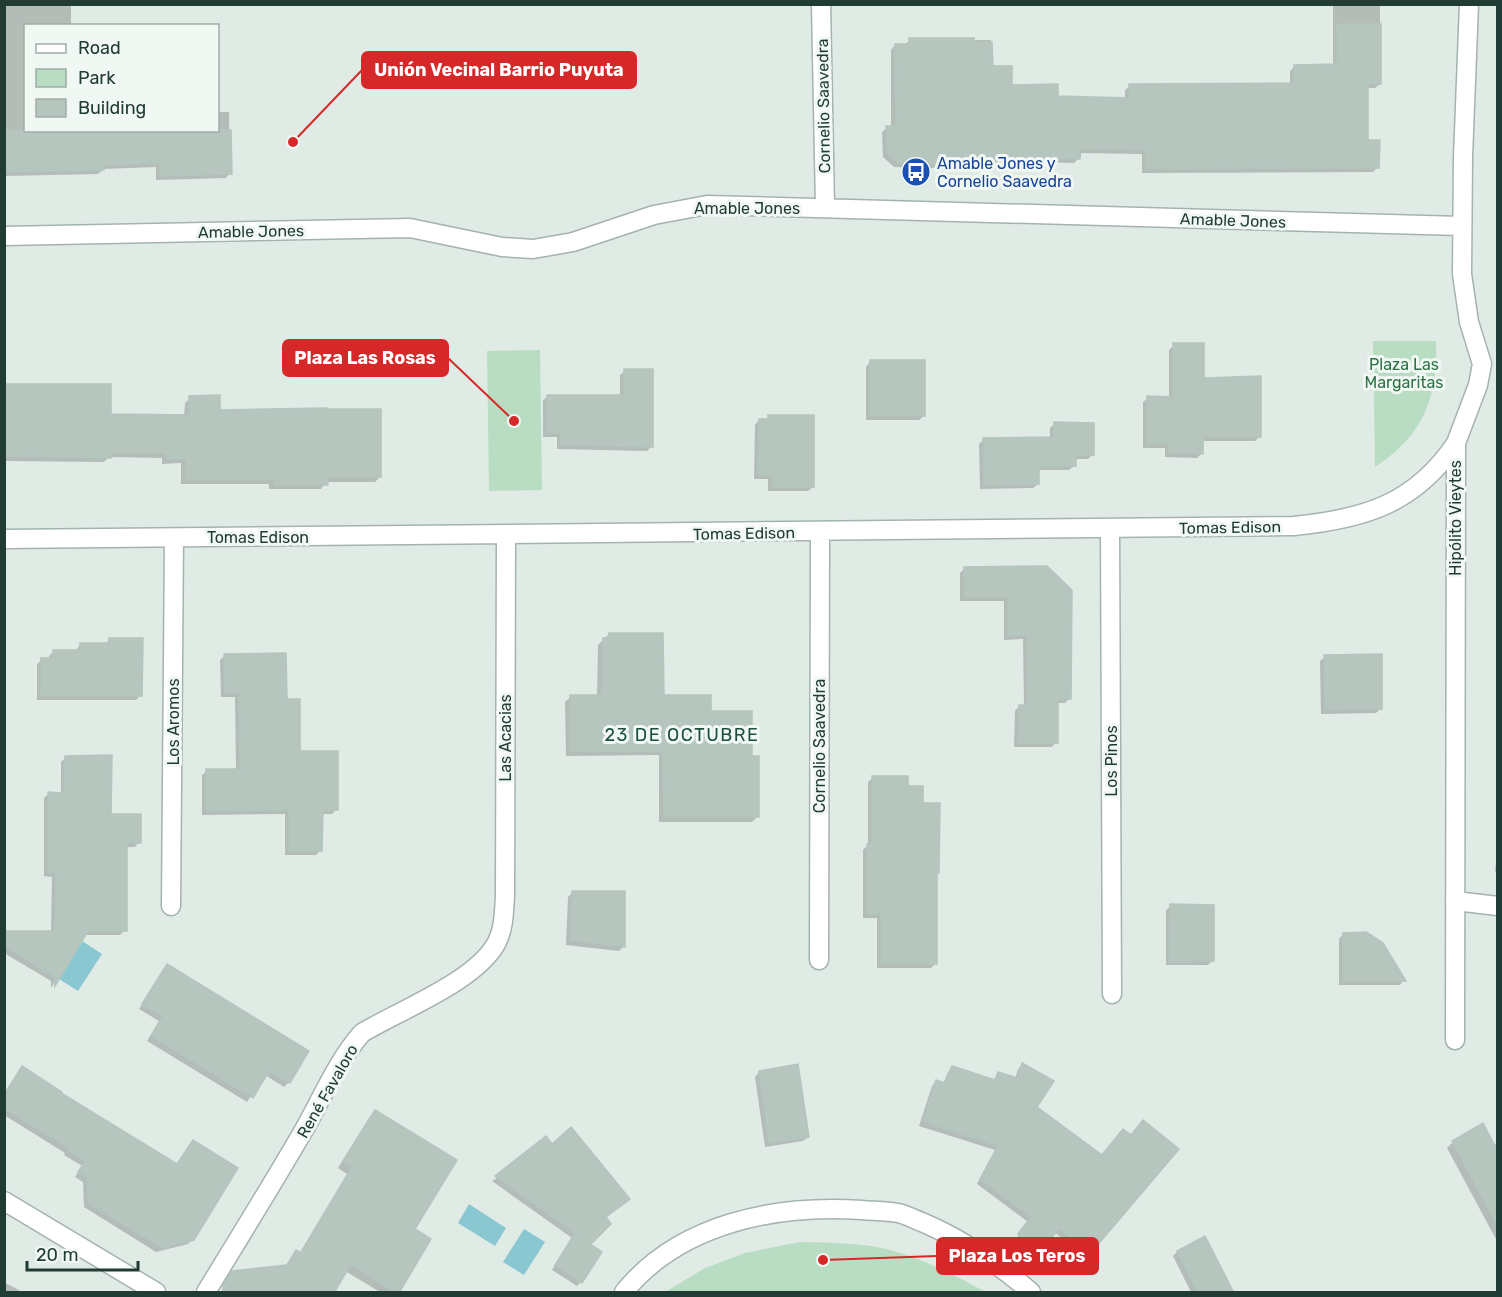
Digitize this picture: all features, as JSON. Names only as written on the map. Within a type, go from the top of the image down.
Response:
[{"type":"street","name":"Cornelio Saavedra","points":[[821,4],[825,208]]},
{"type":"street","name":"Hipólito Vieytes","points":[[1455,1040],[1456,443],[1478,385],[1490,364],[1469,322],[1462,274],[1461,226],[1469,4]]},
{"type":"street","name":"Amable Jones","points":[[4,236],[410,228],[502,247],[533,249],[573,242],[654,215],[707,205],[1461,226]]},
{"type":"street","name":"Tomas Edison","points":[[4,539],[506,536],[1294,526],[1345,519],[1385,506],[1425,480],[1441,465],[1456,443]]},
{"type":"street","name":"Los Pinos","points":[[1110,528],[1112,994]]},
{"type":"street","name":"Cornelio Saavedra","points":[[819,960],[820,532]]},
{"type":"street","name":"Las Acacias","points":[[499,940],[505,896],[506,536]]},
{"type":"street","name":"Los Aromos","points":[[171,906],[174,538]]},
{"type":"street","points":[[1455,901],[1497,906]]},
{"type":"street","name":"René Favaloro","points":[[206,1293],[302,1133],[340,1061],[350,1047],[362,1034],[462,977],[485,959],[499,940]]},
{"type":"street","points":[[4,1201],[156,1293]]},
{"type":"street","points":[[624,1293],[639,1274],[685,1242],[730,1223],[785,1211],[844,1209],[899,1213],[952,1235],[1000,1266],[1031,1293]]},
{"type":"green space","name":"Plaza Las Margaritas","points":[[1373,341],[1436,341],[1434,380],[1425,413],[1405,442],[1375,467]]},
{"type":"green space","points":[[540,350],[542,490],[489,491],[487,351]]},
{"type":"green space","points":[[800,1242],[849,1244],[885,1249],[932,1265],[986,1292],[665,1292],[705,1268],[745,1253]]},
{"type":"water","points":[[82,941],[102,954],[78,991],[59,979]]},
{"type":"water","points":[[469,1204],[506,1228],[495,1246],[458,1223]]},
{"type":"water","points":[[524,1229],[545,1242],[524,1275],[503,1262]]},
{"type":"building","points":[[1337,24],[1381,24],[1381,84],[1368,84],[1368,140],[1380,140],[1379,168],[1146,169],[1146,150],[1081,149],[1080,159],[1034,158],[1034,166],[899,163],[887,152],[886,126],[896,126],[895,44],[909,44],[909,38],[974,38],[974,42],[992,42],[993,66],[1012,66],[1012,85],[1058,84],[1058,96],[1129,98],[1129,84],[1294,83],[1294,65],[1337,64]]},
{"type":"building","points":[[4,130],[24,130],[24,132],[219,132],[219,130],[231,130],[232,174],[160,176],[160,163],[104,165],[104,170],[4,172]]},
{"type":"building","points":[[1173,343],[1204,343],[1204,378],[1261,376],[1261,437],[1203,437],[1203,454],[1169,453],[1169,444],[1147,444],[1147,396],[1173,397]]},
{"type":"building","points":[[870,360],[925,360],[925,416],[870,416]]},
{"type":"building","points":[[624,369],[653,369],[653,447],[561,445],[561,433],[546,433],[547,395],[624,395]]},
{"type":"building","points":[[4,384],[111,384],[111,414],[189,415],[189,396],[220,395],[220,410],[381,409],[381,477],[327,477],[328,485],[274,485],[274,479],[186,479],[186,459],[167,459],[166,453],[111,453],[111,458],[4,456]]},
{"type":"building","points":[[768,415],[814,415],[814,487],[772,487],[772,475],[758,475],[759,419],[768,419]]},
{"type":"building","points":[[1054,422],[1094,423],[1094,455],[1076,455],[1076,466],[1039,466],[1039,484],[984,485],[983,438],[1054,437]]},
{"type":"building","points":[[1047,566],[1072,590],[1071,699],[1058,699],[1058,743],[1018,743],[1019,705],[1028,705],[1027,635],[1008,636],[1008,597],[964,597],[964,567]]},
{"type":"building","points":[[609,633],[663,633],[664,695],[711,695],[711,711],[752,711],[752,756],[759,756],[759,817],[664,817],[663,751],[570,751],[570,695],[602,695],[603,638],[608,638]]},
{"type":"building","points":[[109,638],[143,638],[142,696],[41,696],[41,658],[53,658],[53,650],[80,650],[80,643],[109,643]]},
{"type":"building","points":[[286,653],[287,699],[300,699],[300,751],[338,751],[338,810],[323,810],[322,851],[289,851],[289,810],[206,811],[206,769],[240,769],[239,693],[225,693],[224,654]]},
{"type":"building","points":[[1382,654],[1382,709],[1325,710],[1324,655]]},
{"type":"building","points":[[112,755],[111,814],[141,814],[141,843],[127,843],[127,931],[88,931],[55,986],[55,977],[4,946],[4,931],[55,931],[56,873],[48,872],[48,792],[64,793],[65,756]]},
{"type":"building","points":[[872,776],[908,776],[908,786],[923,786],[923,803],[940,803],[937,964],[881,964],[881,914],[867,914],[867,844],[872,844]]},
{"type":"building","points":[[572,891],[625,891],[625,947],[570,940]]},
{"type":"building","points":[[1170,904],[1214,905],[1214,961],[1169,962]]},
{"type":"building","points":[[1366,932],[1383,943],[1406,981],[1343,981],[1343,933]]},
{"type":"building","points":[[167,964],[309,1051],[290,1083],[269,1071],[253,1098],[151,1036],[163,1016],[142,1004]]},
{"type":"building","points":[[1022,1063],[1054,1081],[1037,1107],[1102,1155],[1123,1129],[1131,1135],[1143,1120],[1179,1149],[1090,1254],[1059,1228],[1040,1253],[1018,1234],[1031,1217],[980,1179],[998,1146],[923,1121],[936,1080],[945,1083],[952,1066],[995,1080],[998,1072],[1017,1078]]},
{"type":"building","points":[[798,1064],[809,1137],[769,1143],[759,1071]]},
{"type":"building","points":[[22,1066],[61,1093],[177,1164],[193,1140],[238,1168],[194,1240],[162,1248],[88,1203],[87,1177],[78,1172],[85,1161],[68,1150],[69,1148],[4,1108],[4,1095]]},
{"type":"building","points":[[375,1110],[457,1160],[415,1229],[431,1239],[399,1293],[351,1264],[334,1293],[223,1293],[223,1286],[232,1271],[287,1265],[296,1250],[301,1253],[352,1167],[343,1161]]},
{"type":"building","points":[[1483,1123],[1497,1150],[1497,1225],[1452,1141]]},
{"type":"building","points":[[571,1127],[630,1199],[606,1217],[611,1224],[591,1244],[495,1176],[546,1136],[552,1144]]},
{"type":"building","points":[[575,1233],[602,1252],[582,1283],[555,1265]]},
{"type":"building","points":[[1205,1236],[1234,1293],[1198,1293],[1177,1251]]},
{"type":"place","name":"Unión Vecinal Barrio Puyuta","points":[[293,142]]},
{"type":"place","name":"Amable Jones y Cornelio Saavedra","points":[[916,172]]},
{"type":"place","name":"Plaza Las Rosas","points":[[514,421]]},
{"type":"place","name":"Plaza Los Teros","points":[[823,1260]]},
{"type":"district","name":"23 DE OCTUBRE","points":[[682,735]]}]
